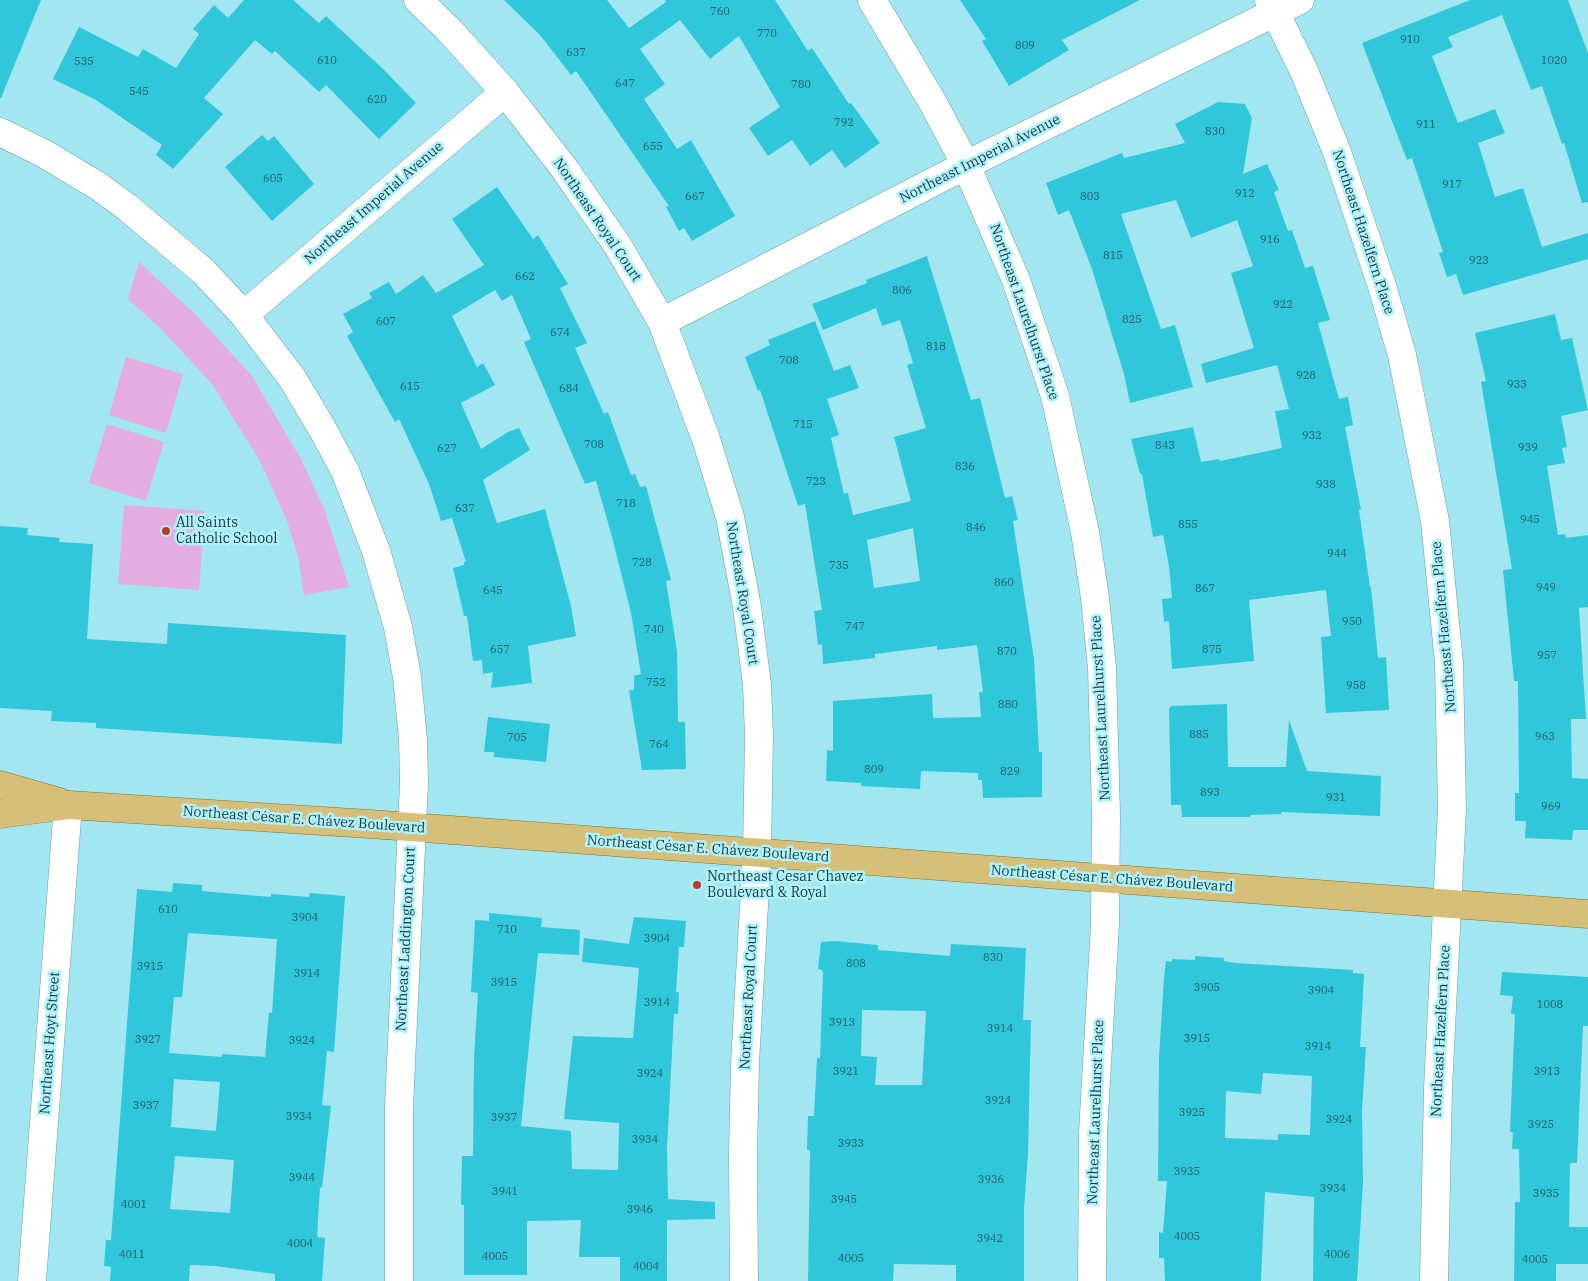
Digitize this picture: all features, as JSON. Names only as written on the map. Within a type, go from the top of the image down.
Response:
[{"type":"main road","name":"Northeast César E. Chávez Boulevard","points":[[0,785],[68,804],[1588,914]]},
{"type":"main road","name":"Northeast César E. Chávez Boulevard","points":[[0,814],[68,804]]},
{"type":"street","name":"Northeast Royal Court","points":[[418,0],[449,30],[505,92],[564,168],[618,246],[662,322],[706,439],[730,517],[747,607],[756,685],[759,736],[757,853],[745,1064],[743,1155],[744,1281]]},
{"type":"street","name":"Northeast Laurelhurst Place","points":[[872,0],[904,52],[966,165],[999,239],[1034,332],[1054,396],[1082,514],[1095,598],[1106,736],[1106,878],[1093,1133],[1092,1281]]},
{"type":"street","name":"Northeast Imperial Avenue","points":[[662,322],[1272,6],[1300,0]]},
{"type":"street","name":"Northeast Hazelfern Place","points":[[1272,6],[1304,71],[1357,207],[1402,355],[1420,435],[1435,521],[1449,663],[1452,809],[1437,1108],[1434,1281]]},
{"type":"street","name":"Northeast Imperial Avenue","points":[[244,315],[505,92]]},
{"type":"street","name":"Northeast Laddington Court","points":[[0,132],[43,153],[127,207],[204,272],[244,315],[292,378],[324,430],[345,472],[376,551],[398,627],[411,706],[414,783],[399,1107],[399,1281]]},
{"type":"street","name":"Northeast Hoyt Street","points":[[32,1281],[68,804]]},
{"type":"shaded area","points":[[139,262],[197,316],[252,376],[302,461],[325,511],[349,587],[304,595],[298,556],[287,521],[260,461],[212,384],[162,330],[128,299]]},
{"type":"shaded area","points":[[126,357],[183,374],[166,433],[109,415]]},
{"type":"shaded area","points":[[107,424],[164,442],[146,501],[89,483]]},
{"type":"shaded area","points":[[124,505],[205,511],[199,590],[118,584]]},
{"type":"building","points":[[0,0],[41,0],[1,98],[0,98]]},
{"type":"building","points":[[244,0],[293,0],[319,23],[326,16],[383,69],[416,103],[379,139],[326,85],[319,92],[275,51],[272,54],[255,40],[204,98],[223,114],[173,169],[156,155],[162,145],[96,100],[53,79],[79,27],[138,57],[143,49],[176,68],[199,34],[193,29],[214,5],[228,18]]},
{"type":"building","points":[[504,0],[607,0],[629,28],[666,2],[665,0],[775,0],[808,51],[812,48],[849,104],[851,103],[880,143],[845,168],[832,150],[810,166],[792,140],[768,156],[749,128],[780,107],[739,36],[710,59],[680,20],[640,49],[665,84],[644,99],[677,149],[691,140],[735,216],[692,241],[684,228],[679,231],[666,207],[669,206],[576,71],[571,75],[540,35]]},
{"type":"building","points":[[960,0],[1140,0],[1062,40],[1069,50],[1009,86],[982,41],[986,39]]},
{"type":"building","points":[[1470,0],[1568,0],[1588,53],[1588,202],[1582,203],[1564,143],[1562,144],[1542,86],[1531,90],[1502,15],[1448,37],[1453,47],[1432,56],[1458,123],[1495,109],[1505,133],[1478,143],[1495,197],[1523,188],[1542,247],[1588,233],[1588,259],[1463,295],[1456,274],[1447,277],[1439,253],[1443,252],[1412,158],[1407,160],[1362,43]]},
{"type":"building","points":[[1218,102],[1245,104],[1252,118],[1243,174],[1267,164],[1279,190],[1274,192],[1288,231],[1292,230],[1305,268],[1313,266],[1330,320],[1318,323],[1339,399],[1348,397],[1353,425],[1345,427],[1361,510],[1359,510],[1371,587],[1378,658],[1386,657],[1389,710],[1326,713],[1321,637],[1331,636],[1326,590],[1249,600],[1254,661],[1172,669],[1169,621],[1164,622],[1162,599],[1172,598],[1169,566],[1163,535],[1153,537],[1142,474],[1140,474],[1131,439],[1193,427],[1201,462],[1219,459],[1220,461],[1282,448],[1275,411],[1289,409],[1277,365],[1206,383],[1201,364],[1254,348],[1231,273],[1253,266],[1237,220],[1191,238],[1176,200],[1121,214],[1161,329],[1175,325],[1193,387],[1130,403],[1124,374],[1092,269],[1069,210],[1058,215],[1046,183],[1122,153],[1124,158],[1185,143],[1175,124]]},
{"type":"building","points":[[262,135],[268,141],[274,136],[314,184],[272,221],[225,167]]},
{"type":"building","points":[[497,187],[533,239],[538,235],[568,284],[560,288],[587,343],[575,348],[604,414],[608,412],[631,475],[635,474],[640,487],[646,486],[671,580],[666,581],[677,651],[678,722],[685,722],[686,769],[642,770],[629,690],[634,690],[634,676],[641,674],[631,613],[611,533],[596,481],[585,484],[524,342],[531,339],[512,295],[502,301],[495,290],[452,316],[477,367],[483,363],[495,385],[461,403],[481,449],[508,432],[519,428],[530,450],[483,480],[497,523],[545,509],[571,606],[576,636],[528,646],[532,683],[491,688],[493,672],[483,674],[482,660],[473,661],[467,616],[464,616],[453,568],[464,565],[464,562],[466,562],[452,518],[441,521],[429,484],[399,419],[395,422],[347,336],[353,332],[343,314],[372,298],[369,293],[389,282],[396,294],[423,275],[436,293],[484,265],[452,219]]},
{"type":"building","points":[[927,256],[971,400],[980,398],[1005,498],[1012,496],[1018,520],[1013,521],[1034,659],[1039,752],[1042,752],[1042,797],[983,798],[982,780],[978,780],[978,773],[921,771],[920,789],[861,786],[861,783],[826,781],[827,750],[833,751],[833,701],[932,694],[933,718],[981,717],[979,692],[983,692],[977,645],[937,650],[937,646],[875,654],[875,658],[823,664],[822,644],[818,645],[814,611],[822,610],[805,504],[798,506],[760,390],[758,391],[745,357],[770,345],[768,340],[815,321],[834,371],[850,365],[859,388],[827,399],[839,435],[831,438],[844,494],[848,493],[853,515],[911,501],[894,437],[926,428],[907,365],[913,363],[900,320],[882,326],[876,308],[823,330],[812,304],[867,283],[866,280]],"holes":[[[913,528],[920,581],[874,588],[867,540]]]},
{"type":"building","points":[[1555,314],[1561,340],[1572,338],[1588,410],[1561,416],[1567,447],[1562,448],[1565,463],[1547,466],[1558,535],[1565,534],[1566,538],[1588,535],[1588,607],[1579,608],[1586,719],[1571,719],[1572,778],[1588,779],[1588,830],[1573,830],[1572,840],[1525,838],[1526,821],[1515,821],[1515,793],[1519,793],[1518,681],[1514,681],[1503,570],[1512,569],[1481,382],[1486,381],[1475,333]]},
{"type":"building","points":[[0,526],[28,528],[27,535],[60,538],[59,542],[93,544],[87,639],[167,644],[168,623],[346,635],[342,744],[96,728],[96,723],[51,721],[52,711],[0,708]]},
{"type":"building","points":[[1227,704],[1228,767],[1286,767],[1289,720],[1307,771],[1381,776],[1380,816],[1281,812],[1281,814],[1250,815],[1250,817],[1182,817],[1181,805],[1171,805],[1169,709],[1171,706]]},
{"type":"building","points":[[488,717],[550,724],[546,762],[494,757],[494,752],[484,752]]},
{"type":"building","points":[[173,883],[202,885],[202,891],[271,897],[271,894],[309,897],[310,893],[345,896],[334,1052],[327,1051],[322,1105],[331,1106],[322,1188],[320,1187],[317,1237],[325,1238],[322,1281],[275,1281],[275,1274],[215,1266],[190,1265],[189,1281],[110,1281],[111,1267],[104,1266],[106,1240],[111,1240],[137,889],[172,892]],"holes":[[[188,933],[277,939],[272,1013],[269,1012],[265,1057],[222,1054],[222,1057],[169,1053],[174,997],[182,997]],[[174,1079],[220,1082],[216,1131],[171,1127]],[[175,1156],[234,1160],[230,1213],[170,1209]]]},
{"type":"building","points":[[489,913],[542,918],[541,927],[580,930],[579,955],[538,953],[521,1126],[571,1131],[572,1169],[618,1170],[619,1123],[564,1119],[573,1036],[633,1038],[639,968],[582,962],[584,938],[629,944],[634,917],[686,921],[684,947],[679,947],[676,992],[679,992],[678,1014],[674,1014],[667,1148],[668,1199],[715,1202],[715,1219],[667,1220],[667,1281],[620,1281],[620,1257],[579,1257],[581,1220],[527,1221],[527,1275],[464,1275],[464,1205],[461,1205],[462,1156],[473,1156],[474,1057],[478,993],[471,992],[475,920],[489,921]]},
{"type":"building","points":[[835,941],[878,945],[878,950],[950,956],[951,944],[1026,948],[1023,1020],[1031,1020],[1028,1154],[1024,1209],[1024,1281],[956,1281],[956,1265],[894,1264],[893,1281],[808,1281],[810,1150],[807,1150],[808,1116],[814,1116],[817,1058],[820,1058],[823,973],[822,970],[818,969],[821,942]],"holes":[[[862,1010],[926,1011],[922,1085],[875,1085],[877,1057],[861,1056]]]},
{"type":"building","points":[[1195,956],[1224,958],[1224,961],[1235,963],[1353,970],[1353,973],[1364,974],[1360,1047],[1366,1047],[1362,1111],[1363,1183],[1357,1281],[1313,1281],[1314,1197],[1265,1192],[1261,1281],[1165,1281],[1164,1258],[1159,1258],[1159,1232],[1163,1233],[1167,1181],[1158,1181],[1159,1058],[1164,977],[1166,961],[1172,962],[1172,959],[1195,960]],"holes":[[[1263,1073],[1312,1076],[1310,1135],[1278,1134],[1278,1140],[1225,1138],[1226,1091],[1261,1094]]]},
{"type":"building","points":[[1502,972],[1588,977],[1588,1026],[1583,1026],[1577,1163],[1570,1163],[1569,1227],[1588,1227],[1588,1264],[1556,1264],[1556,1281],[1514,1281],[1515,1202],[1520,1202],[1519,1149],[1512,1149],[1513,1132],[1510,1132],[1515,1014],[1511,1014],[1513,996],[1500,995]]},
{"type":"place","name":"All Saints Catholic School","points":[[166,531]]},
{"type":"place","name":"Northeast Cesar Chavez Boulevard & Royal","points":[[697,885]]}]
